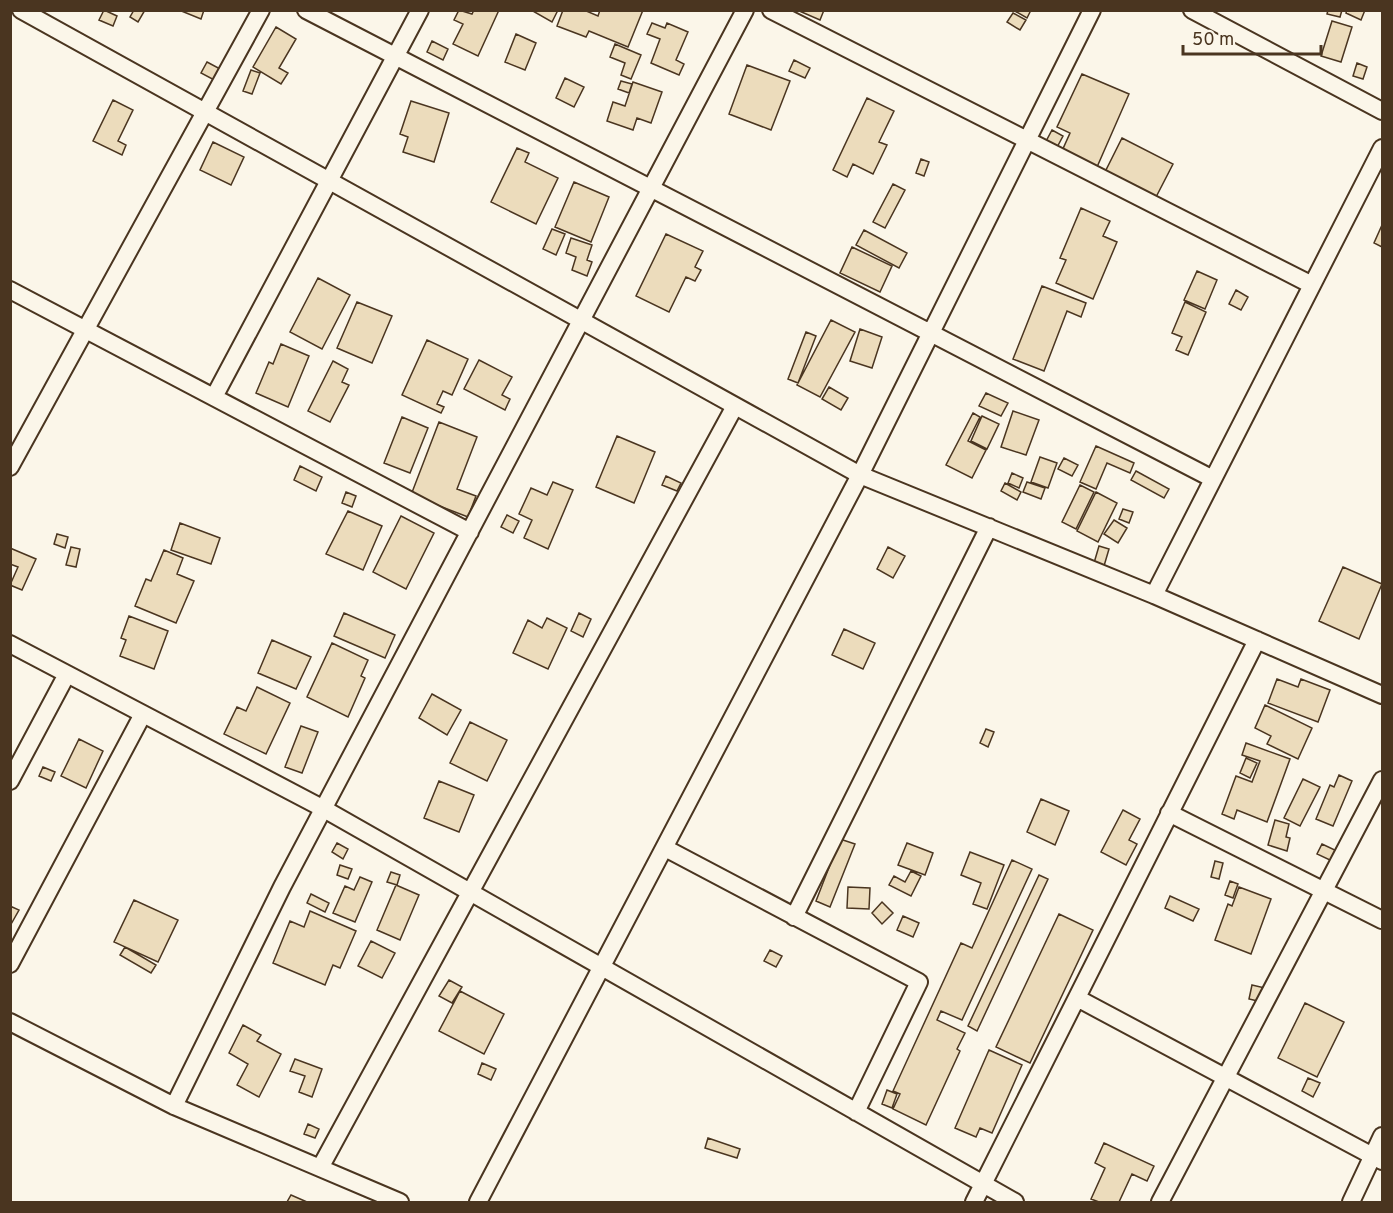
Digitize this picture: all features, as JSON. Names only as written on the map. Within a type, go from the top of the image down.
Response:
[{"type":"street","points":[[21,10],[860,475],[1154,595],[1383,695]]},
{"type":"street","points":[[10,466],[261,10]]},
{"type":"street","points":[[306,10],[1213,479]]},
{"type":"street","points":[[214,397],[420,10]]},
{"type":"street","points":[[174,1106],[324,809],[745,10]]},
{"type":"street","points":[[771,10],[1312,285]]},
{"type":"street","points":[[478,1203],[860,475],[1092,10]]},
{"type":"street","points":[[1192,10],[1383,111]]},
{"type":"street","points":[[1154,595],[1382,149]]},
{"type":"street","points":[[10,290],[470,532]]},
{"type":"street","points":[[320,1168],[735,406]]},
{"type":"street","points":[[794,916],[989,527]]},
{"type":"street","points":[[974,1203],[1257,640]]},
{"type":"street","points":[[10,644],[324,809],[1015,1203]]},
{"type":"street","points":[[10,781],[67,674]]},
{"type":"street","points":[[10,963],[143,714]]},
{"type":"street","points":[[1160,1203],[1383,780]]},
{"type":"street","points":[[1169,813],[1383,920]]},
{"type":"street","points":[[665,848],[919,982],[856,1112]]},
{"type":"street","points":[[1077,998],[1378,1159]]},
{"type":"street","points":[[10,1022],[174,1106],[400,1203]]},
{"type":"street","points":[[1351,1203],[1378,1159],[1383,1136]]},
{"type":"building","points":[[104,10],[117,16],[113,26],[99,20]]},
{"type":"building","points":[[134,10],[145,10],[138,22],[130,17]]},
{"type":"building","points":[[179,10],[204,10],[201,19]]},
{"type":"building","points":[[459,10],[472,14],[474,10],[499,10],[478,56],[453,44],[463,24],[454,20]]},
{"type":"building","points":[[531,10],[558,10],[552,22]]},
{"type":"building","points":[[563,10],[584,10],[598,16],[600,10],[643,10],[628,47],[589,31],[586,37],[557,26]]},
{"type":"building","points":[[797,10],[824,10],[820,20]]},
{"type":"building","points":[[1013,10],[1031,10],[1027,18]]},
{"type":"building","points":[[1328,10],[1342,10],[1340,17],[1327,14]]},
{"type":"building","points":[[1347,10],[1365,10],[1361,20],[1346,13]]},
{"type":"building","points":[[1013,13],[1026,20],[1020,30],[1007,22]]},
{"type":"building","points":[[1332,21],[1352,27],[1341,62],[1321,56]]},
{"type":"building","points":[[652,23],[665,28],[667,23],[688,32],[676,60],[684,64],[679,75],[651,63],[660,39],[647,34]]},
{"type":"building","points":[[276,27],[296,39],[279,68],[288,73],[281,84],[253,67]]},
{"type":"building","points":[[516,34],[536,43],[525,70],[505,62]]},
{"type":"building","points":[[432,41],[448,49],[443,60],[427,52]]},
{"type":"building","points":[[615,44],[641,55],[631,79],[621,75],[625,63],[610,57]]},
{"type":"building","points":[[794,60],[810,68],[805,78],[789,71]]},
{"type":"building","points":[[207,62],[224,71],[218,82],[201,73]]},
{"type":"building","points":[[1357,63],[1367,67],[1363,79],[1353,76]]},
{"type":"building","points":[[747,65],[790,81],[771,130],[729,114]]},
{"type":"building","points":[[251,70],[260,73],[252,94],[243,91]]},
{"type":"building","points":[[1082,74],[1129,94],[1097,167],[1062,151],[1070,133],[1057,127]]},
{"type":"building","points":[[565,78],[584,87],[574,107],[556,98]]},
{"type":"building","points":[[621,81],[632,84],[629,93],[618,89]]},
{"type":"building","points":[[633,82],[662,92],[651,123],[637,118],[633,130],[607,121],[613,102],[625,106]]},
{"type":"building","points":[[867,98],[894,111],[879,142],[887,145],[873,174],[853,164],[847,177],[833,170]]},
{"type":"building","points":[[113,100],[133,110],[118,141],[126,145],[122,155],[93,141]]},
{"type":"building","points":[[411,101],[449,113],[434,162],[403,152],[408,137],[400,134]]},
{"type":"building","points":[[1052,130],[1063,136],[1055,151],[1044,145]]},
{"type":"building","points":[[1122,138],[1173,164],[1155,199],[1105,172]]},
{"type":"building","points":[[213,142],[244,157],[231,185],[200,170]]},
{"type":"building","points":[[517,148],[529,153],[525,162],[558,178],[536,224],[491,202]]},
{"type":"building","points":[[921,159],[929,162],[924,176],[916,173]]},
{"type":"building","points":[[574,182],[609,197],[591,242],[555,227]]},
{"type":"building","points":[[893,184],[905,190],[885,228],[873,222]]},
{"type":"building","points":[[1081,208],[1110,221],[1103,236],[1117,242],[1093,299],[1056,283],[1066,260],[1060,258]]},
{"type":"building","points":[[1382,225],[1382,247],[1374,243]]},
{"type":"building","points":[[552,229],[565,234],[556,255],[543,249]]},
{"type":"building","points":[[864,230],[907,253],[899,268],[856,245]]},
{"type":"building","points":[[666,234],[703,251],[695,267],[701,270],[695,281],[686,277],[669,312],[636,296]]},
{"type":"building","points":[[571,238],[592,245],[587,260],[592,262],[587,276],[572,270],[576,257],[566,253]]},
{"type":"building","points":[[852,247],[892,266],[880,292],[840,273]]},
{"type":"building","points":[[1197,271],[1217,280],[1205,309],[1184,300]]},
{"type":"building","points":[[318,278],[350,295],[322,349],[290,332]]},
{"type":"building","points":[[1042,286],[1086,303],[1081,317],[1067,311],[1044,371],[1013,359]]},
{"type":"building","points":[[1236,290],[1248,297],[1241,310],[1229,304]]},
{"type":"building","points":[[357,302],[392,316],[372,363],[337,348]]},
{"type":"building","points":[[1185,302],[1206,312],[1188,355],[1176,350],[1182,337],[1172,333]]},
{"type":"building","points":[[831,320],[855,332],[820,397],[797,385]]},
{"type":"building","points":[[860,329],[882,337],[872,368],[850,361]]},
{"type":"building","points":[[806,332],[816,336],[798,383],[788,379]]},
{"type":"building","points":[[427,340],[468,359],[452,395],[443,391],[437,404],[444,407],[441,413],[402,395]]},
{"type":"building","points":[[281,344],[309,356],[288,407],[256,393],[269,362],[273,364]]},
{"type":"building","points":[[479,360],[512,377],[502,395],[510,399],[505,410],[464,389]]},
{"type":"building","points":[[333,361],[348,369],[342,382],[349,385],[330,422],[308,411]]},
{"type":"building","points":[[829,387],[848,398],[841,410],[822,399]]},
{"type":"building","points":[[986,393],[1008,403],[1001,416],[979,406]]},
{"type":"building","points":[[1013,411],[1039,420],[1026,455],[1001,447]]},
{"type":"building","points":[[973,413],[980,417],[968,441],[986,450],[972,478],[946,465]]},
{"type":"building","points":[[982,416],[999,424],[987,449],[971,441]]},
{"type":"building","points":[[402,417],[428,428],[410,473],[384,463]]},
{"type":"building","points":[[439,422],[477,437],[457,489],[476,496],[468,517],[411,495]]},
{"type":"building","points":[[617,436],[655,452],[634,503],[596,487]]},
{"type":"building","points":[[1096,446],[1134,463],[1130,473],[1107,463],[1096,489],[1080,482]]},
{"type":"building","points":[[1040,457],[1057,463],[1048,488],[1031,482]]},
{"type":"building","points":[[1064,458],[1078,465],[1072,476],[1058,469]]},
{"type":"building","points":[[300,466],[322,477],[316,491],[294,480]]},
{"type":"building","points":[[1136,471],[1169,489],[1164,498],[1131,480]]},
{"type":"building","points":[[1012,473],[1023,478],[1019,488],[1008,483]]},
{"type":"building","points":[[666,476],[681,483],[677,491],[662,485]]},
{"type":"building","points":[[553,482],[573,490],[548,549],[524,538],[532,520],[519,514],[531,488],[547,495]]},
{"type":"building","points":[[1027,482],[1045,488],[1041,499],[1023,492]]},
{"type":"building","points":[[1005,483],[1021,492],[1017,500],[1001,491]]},
{"type":"building","points":[[1080,485],[1094,492],[1076,529],[1062,522]]},
{"type":"building","points":[[346,492],[356,496],[352,507],[342,503]]},
{"type":"building","points":[[1096,492],[1117,503],[1098,542],[1077,531]]},
{"type":"building","points":[[1123,509],[1133,512],[1129,523],[1119,519]]},
{"type":"building","points":[[348,511],[382,526],[363,570],[326,554]]},
{"type":"building","points":[[507,515],[519,521],[513,533],[501,527]]},
{"type":"building","points":[[401,516],[434,533],[406,589],[373,572]]},
{"type":"building","points":[[1114,520],[1127,528],[1118,543],[1104,534]]},
{"type":"building","points":[[180,523],[220,538],[211,564],[171,550]]},
{"type":"building","points":[[57,534],[68,537],[65,548],[54,544]]},
{"type":"building","points":[[1099,546],[1109,549],[1104,566],[1094,563]]},
{"type":"building","points":[[71,547],[80,549],[76,567],[66,565]]},
{"type":"building","points":[[888,547],[905,556],[893,578],[877,569]]},
{"type":"building","points":[[10,548],[36,559],[22,590],[10,585],[18,567],[10,564]]},
{"type":"building","points":[[164,550],[183,558],[177,574],[194,581],[176,623],[135,606],[146,579],[151,581]]},
{"type":"building","points":[[1343,567],[1382,584],[1359,639],[1319,621]]},
{"type":"building","points":[[344,613],[395,635],[385,658],[334,636]]},
{"type":"building","points":[[579,613],[591,619],[583,637],[571,631]]},
{"type":"building","points":[[129,616],[168,631],[154,669],[120,656],[126,640],[121,638]]},
{"type":"building","points":[[547,618],[567,628],[548,669],[513,653],[528,620],[542,628]]},
{"type":"building","points":[[844,629],[875,643],[863,669],[832,655]]},
{"type":"building","points":[[272,640],[311,657],[296,689],[258,673]]},
{"type":"building","points":[[332,643],[368,660],[361,676],[365,678],[348,717],[307,697]]},
{"type":"building","points":[[1277,679],[1298,687],[1301,679],[1330,690],[1318,722],[1268,703]]},
{"type":"building","points":[[257,687],[290,703],[266,754],[224,734],[237,707],[246,711]]},
{"type":"building","points":[[432,694],[461,710],[447,735],[419,718]]},
{"type":"building","points":[[1265,705],[1312,728],[1298,759],[1267,744],[1271,736],[1255,728]]},
{"type":"building","points":[[470,722],[507,740],[487,781],[450,763]]},
{"type":"building","points":[[301,726],[318,732],[302,773],[285,767]]},
{"type":"building","points":[[986,729],[994,732],[988,747],[980,743]]},
{"type":"building","points":[[79,739],[103,751],[86,788],[61,776]]},
{"type":"building","points":[[1246,743],[1290,759],[1267,822],[1237,810],[1234,819],[1222,814],[1236,776],[1252,782],[1260,761],[1242,755]]},
{"type":"building","points":[[1246,758],[1257,763],[1250,778],[1240,773]]},
{"type":"building","points":[[43,767],[55,772],[51,781],[39,776]]},
{"type":"building","points":[[1339,775],[1352,781],[1333,826],[1316,819],[1330,785],[1334,787]]},
{"type":"building","points":[[1303,779],[1320,787],[1300,826],[1284,818]]},
{"type":"building","points":[[439,781],[474,795],[459,832],[424,818]]},
{"type":"building","points":[[1041,799],[1069,811],[1055,845],[1027,832]]},
{"type":"building","points":[[1123,810],[1140,819],[1129,840],[1137,844],[1126,865],[1101,852]]},
{"type":"building","points":[[1275,820],[1289,824],[1286,837],[1290,838],[1287,851],[1268,845]]},
{"type":"building","points":[[840,839],[855,844],[830,907],[816,901]]},
{"type":"building","points":[[337,843],[348,849],[343,859],[332,852]]},
{"type":"building","points":[[907,843],[933,853],[925,875],[898,865]]},
{"type":"building","points":[[1322,844],[1337,851],[1332,861],[1317,854]]},
{"type":"building","points":[[970,852],[1004,865],[987,909],[973,904],[981,883],[961,875]]},
{"type":"building","points":[[1012,860],[1032,869],[962,1020],[941,1011],[937,1020],[965,1033],[957,1049],[960,1051],[926,1125],[893,1109],[900,1094],[893,1091],[961,943],[972,948]]},
{"type":"building","points":[[1215,861],[1223,863],[1219,879],[1211,877]]},
{"type":"building","points":[[340,865],[352,869],[348,879],[337,875]]},
{"type":"building","points":[[911,871],[921,876],[911,896],[889,885],[894,876],[905,882]]},
{"type":"building","points":[[391,872],[400,875],[397,885],[387,882]]},
{"type":"building","points":[[1039,875],[1048,879],[977,1031],[968,1026]]},
{"type":"building","points":[[360,877],[372,882],[355,922],[333,913],[345,886],[354,890]]},
{"type":"building","points":[[1230,881],[1238,884],[1233,898],[1225,895]]},
{"type":"building","points":[[396,885],[419,895],[400,940],[377,930]]},
{"type":"building","points":[[848,887],[870,888],[869,909],[847,908]]},
{"type":"building","points":[[1239,887],[1271,899],[1251,954],[1215,940],[1228,904],[1232,906]]},
{"type":"building","points":[[311,894],[329,903],[325,912],[307,903]]},
{"type":"building","points":[[1170,896],[1199,909],[1193,921],[1165,908]]},
{"type":"building","points":[[134,900],[178,920],[158,962],[114,942]]},
{"type":"building","points":[[882,902],[893,913],[882,924],[872,913]]},
{"type":"building","points":[[10,906],[19,910],[10,926]]},
{"type":"building","points":[[310,911],[356,931],[340,968],[333,965],[325,985],[273,963],[290,921],[304,927]]},
{"type":"building","points":[[1059,914],[1093,930],[1030,1063],[996,1047]]},
{"type":"building","points":[[903,916],[919,923],[913,937],[897,930]]},
{"type":"building","points":[[371,941],[395,953],[382,978],[358,966]]},
{"type":"building","points":[[125,947],[156,965],[151,973],[120,955]]},
{"type":"building","points":[[770,950],[782,956],[776,967],[764,961]]},
{"type":"building","points":[[449,980],[462,987],[452,1003],[439,996]]},
{"type":"building","points":[[1252,985],[1265,988],[1262,1002],[1249,999]]},
{"type":"building","points":[[460,991],[504,1014],[484,1054],[439,1031]]},
{"type":"building","points":[[1305,1003],[1344,1022],[1317,1077],[1278,1058]]},
{"type":"building","points":[[243,1025],[261,1035],[257,1041],[281,1054],[259,1097],[237,1085],[248,1064],[229,1053]]},
{"type":"building","points":[[989,1050],[1022,1065],[992,1133],[980,1128],[976,1137],[955,1128]]},
{"type":"building","points":[[295,1059],[322,1069],[312,1097],[299,1092],[305,1076],[290,1071]]},
{"type":"building","points":[[482,1063],[496,1069],[491,1080],[478,1074]]},
{"type":"building","points":[[1308,1078],[1320,1083],[1313,1097],[1302,1091]]},
{"type":"building","points":[[887,1090],[897,1094],[892,1108],[882,1104]]},
{"type":"building","points":[[308,1124],[319,1129],[315,1138],[304,1134]]},
{"type":"building","points":[[708,1138],[740,1149],[737,1158],[705,1148]]},
{"type":"building","points":[[1104,1143],[1154,1166],[1147,1181],[1132,1174],[1119,1202],[1099,1202],[1091,1199],[1105,1168],[1095,1163]]},
{"type":"building","points":[[291,1195],[307,1202],[287,1202]]}]
